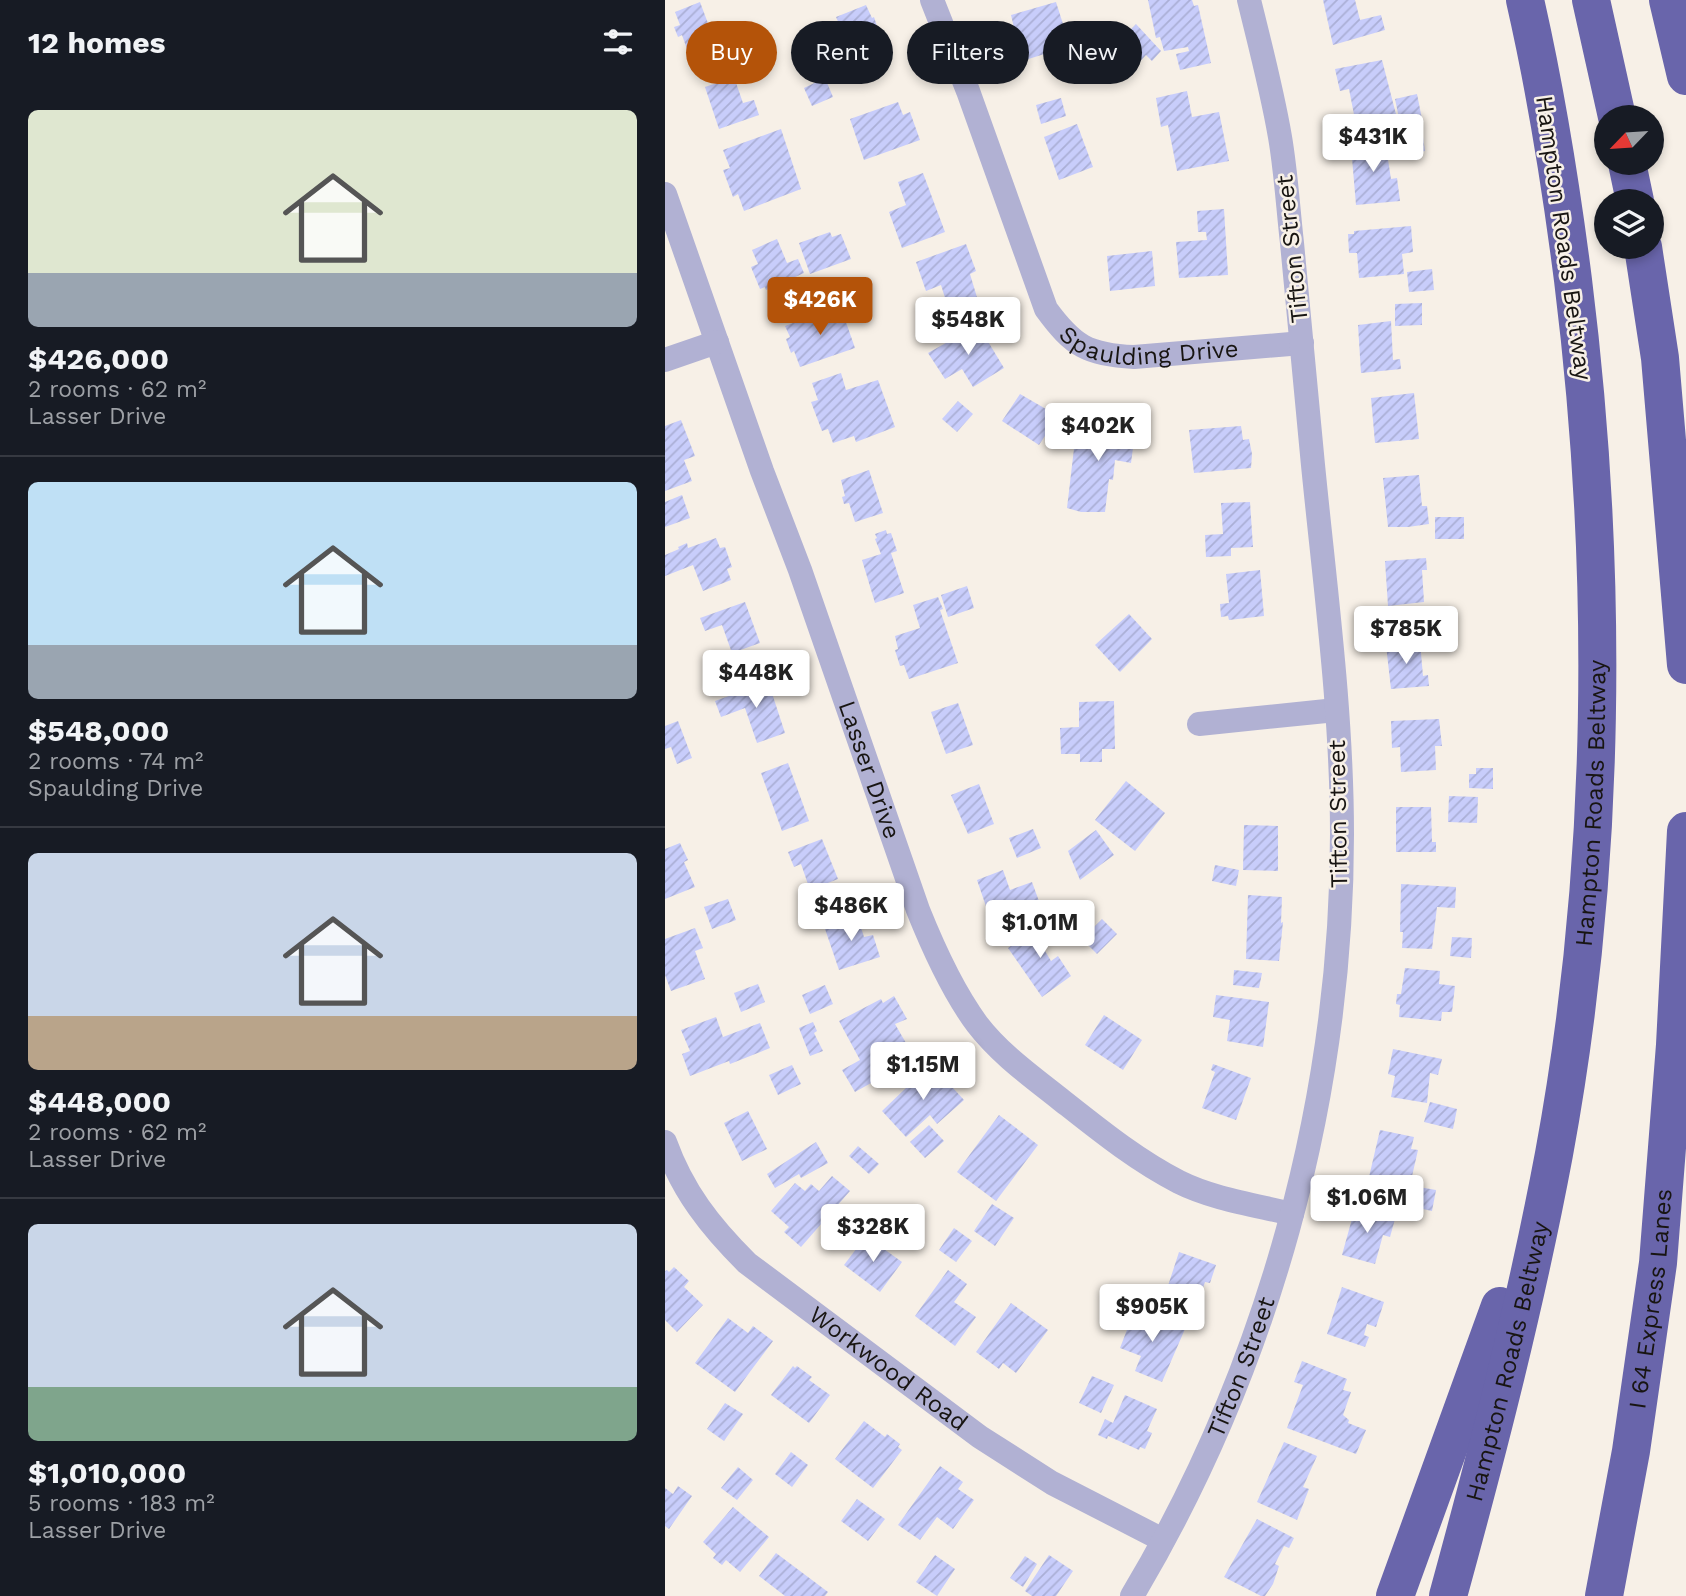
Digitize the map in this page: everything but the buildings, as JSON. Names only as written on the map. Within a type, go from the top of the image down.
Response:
[{"type":"highway","name":"Hampton Roads Beltway","points":[[1448,1596],[1519,1322],[1554,1152],[1576,1009],[1589,894],[1596,750],[1597,636],[1593,492],[1581,349],[1561,188],[1539,59],[1525,0]]},
{"type":"highway","points":[[1591,0],[1615,105]]},
{"type":"highway","points":[[1668,0],[1686,76]]},
{"type":"highway","points":[[1645,259],[1660,359],[1686,665]]},
{"type":"highway","name":"I 64 Express Lanes","points":[[1604,1596],[1631,1451],[1658,1263],[1675,1045],[1686,831]]},
{"type":"highway","points":[[1395,1596],[1554,1152]]},
{"type":"street","name":"Spaulding Drive","points":[[932,0],[1047,309],[1063,332],[1091,351],[1110,356],[1133,357],[1302,343]]},
{"type":"street","name":"Tifton Street","points":[[1132,1596],[1208,1452],[1245,1364],[1274,1278],[1312,1132],[1327,1039],[1338,938],[1342,834],[1336,710],[1302,343],[1281,142],[1249,0]]},
{"type":"street","name":"Lasser Drive","points":[[665,194],[918,910],[931,943],[960,999],[979,1026],[1013,1062],[1129,1151],[1180,1182],[1217,1196],[1292,1214]]},
{"type":"street","points":[[665,360],[717,342]]},
{"type":"street","points":[[1199,724],[1336,710]]},
{"type":"street","name":"Workwood Road","points":[[665,1142],[696,1206],[747,1264],[980,1437],[1052,1482],[1163,1540]]}]
